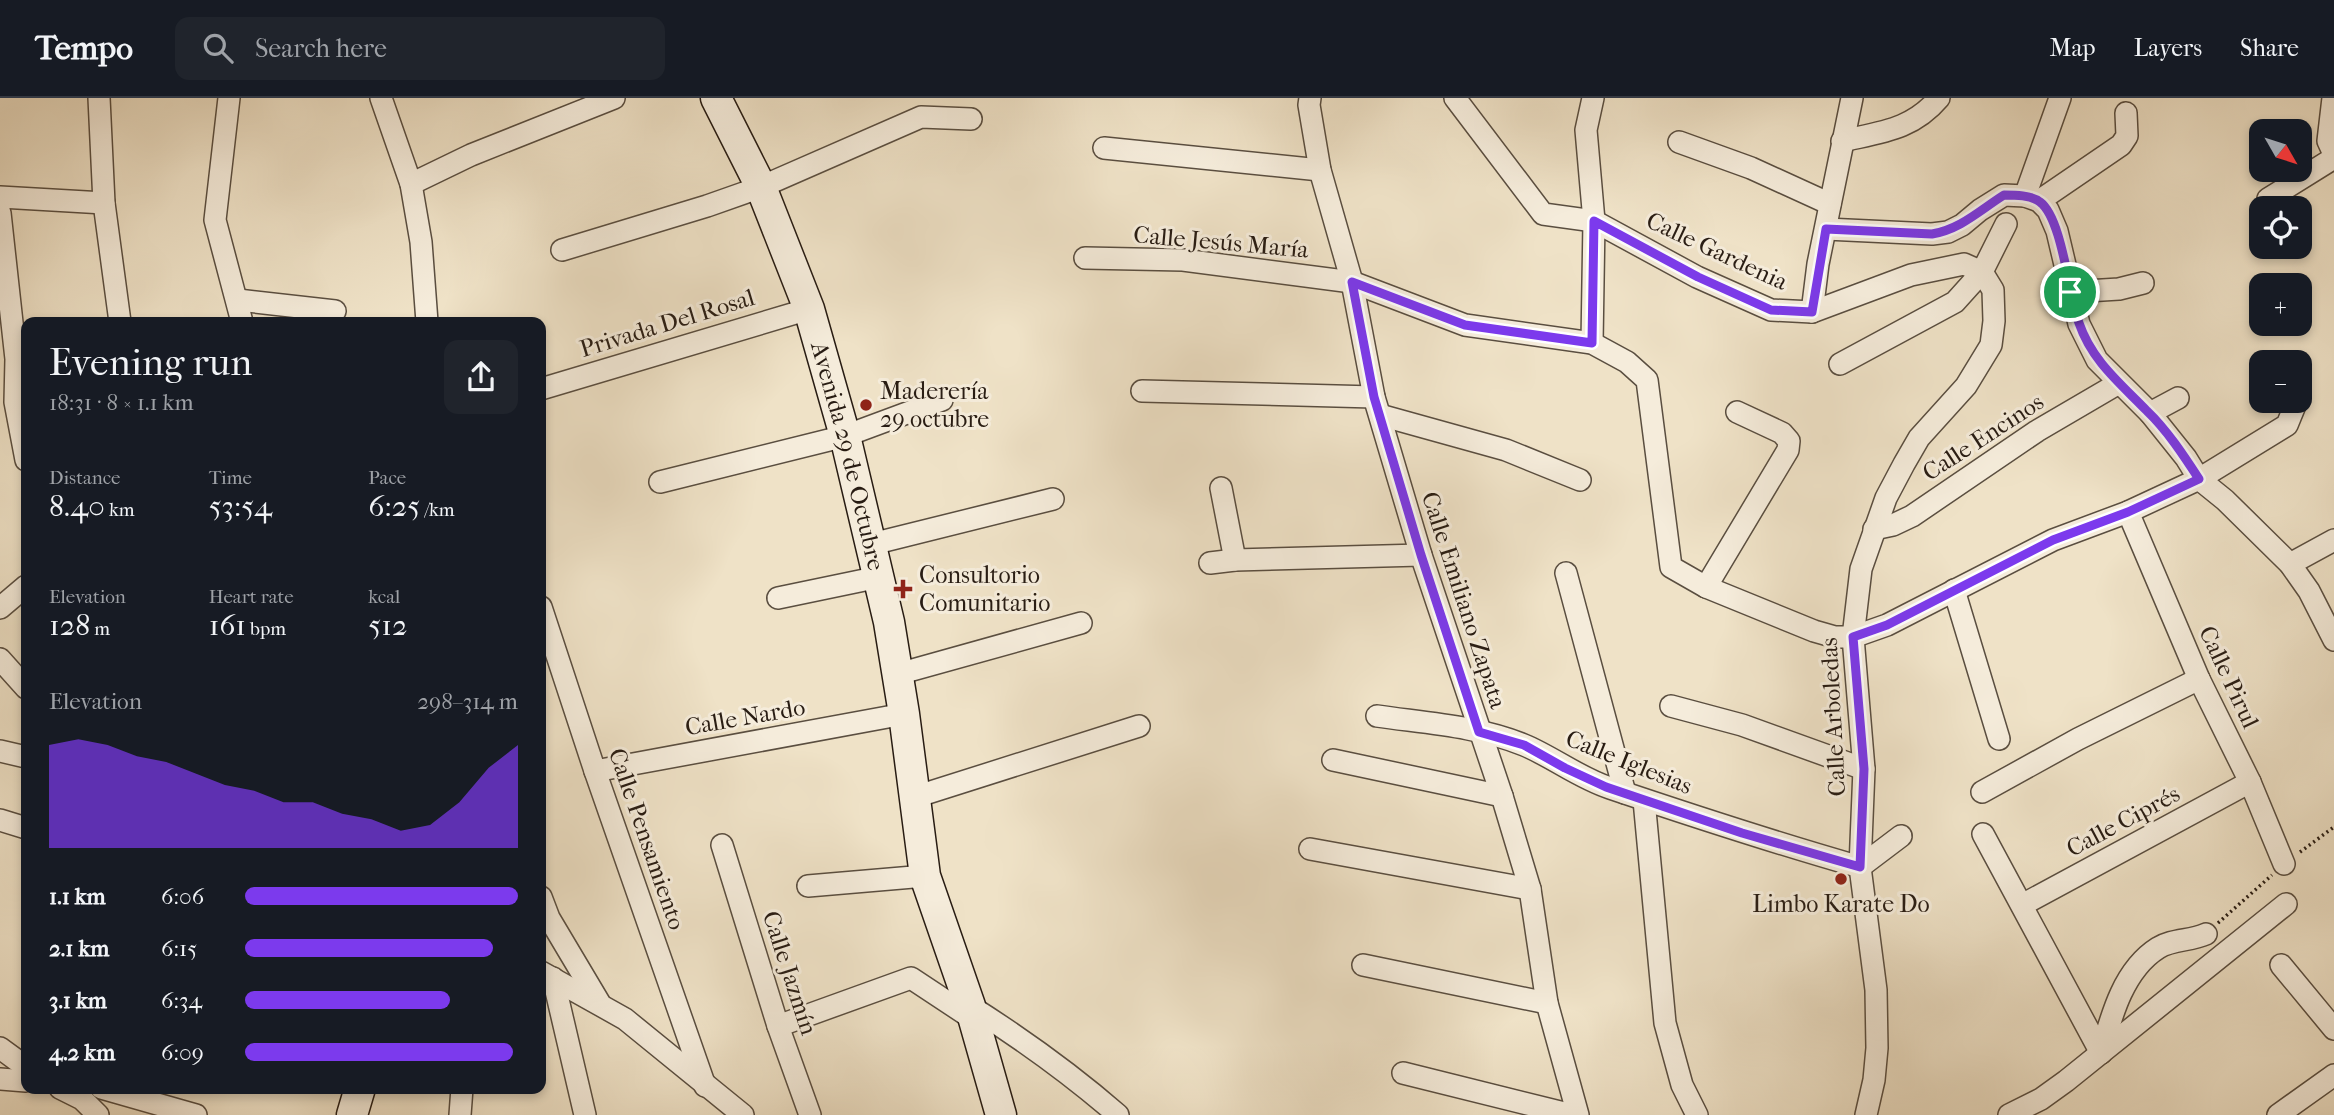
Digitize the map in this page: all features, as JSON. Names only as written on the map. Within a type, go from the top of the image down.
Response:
[{"type":"street","points":[[99,98],[104,203],[119,317]]},
{"type":"street","points":[[229,98],[215,220],[241,317]]},
{"type":"street","points":[[382,98],[411,184],[421,242],[427,317]]},
{"type":"street","points":[[411,184],[471,155],[614,98]]},
{"type":"street","name":"Avenida 29 de Octubre","points":[[716,98],[761,187],[809,309],[845,436],[872,544],[898,674],[925,876],[972,1012],[1001,1115]]},
{"type":"street","points":[[1455,98],[1543,214],[1594,221]]},
{"type":"street","points":[[1593,98],[1586,130],[1594,221],[1592,343],[1627,362],[1647,380],[1671,567],[1706,587],[1814,631],[1835,637],[1853,637],[1887,625],[2053,540],[2128,512],[2199,479],[2287,425],[2292,413]]},
{"type":"street","points":[[1812,312],[1830,204],[1852,98]]},
{"type":"street","points":[[1842,141],[1902,127],[1917,119],[1939,98]]},
{"type":"street","points":[[2032,199],[2060,98]]},
{"type":"street","points":[[2273,196],[2334,156],[2328,141],[2333,98]]},
{"type":"street","name":"Calle Emiliano Zapata","points":[[1307,100],[1320,170],[1352,282],[1377,406],[1421,555],[1502,796],[1530,889],[1546,1003],[1578,1115]]},
{"type":"street","points":[[2032,199],[2121,145],[2127,136],[2126,113]]},
{"type":"street","points":[[562,250],[761,187],[921,117],[971,119]]},
{"type":"street","points":[[1679,142],[1751,168],[1830,204]]},
{"type":"street","points":[[1104,148],[1320,170]]},
{"type":"street","points":[[1826,229],[1932,234],[1948,232],[2004,195],[2032,199],[2048,210],[2057,231],[2079,324],[2097,360],[2150,413],[2199,479],[2225,500],[2290,564],[2309,591],[2334,640]]},
{"type":"street","points":[[0,197],[104,203]]},
{"type":"street","points":[[0,212],[21,356],[8,404],[21,444]]},
{"type":"street","name":"Calle Gardenia","points":[[1594,221],[1698,277],[1771,310],[1812,312],[1911,275],[1945,267],[1964,264],[1982,271]]},
{"type":"street","points":[[1840,364],[1955,302],[1982,271],[2006,224]]},
{"type":"street","name":"Calle Jesús María","points":[[1085,258],[1183,260],[1352,282],[1465,325],[1592,343]]},
{"type":"street","name":"Calle Arboledas","points":[[1866,1115],[1874,1080],[1877,1048],[1877,990],[1860,867],[1864,769],[1853,637],[1861,569],[1886,498],[1919,438],[1966,386],[1991,345],[1994,321],[1993,290],[1982,271]]},
{"type":"street","points":[[2070,292],[2119,289],[2143,283]]},
{"type":"street","points":[[238,300],[335,311]]},
{"type":"street","name":"Privada Del Rosal","points":[[546,388],[809,309]]},
{"type":"street","name":"Calle Encinos","points":[[1874,529],[1912,516],[2037,431],[2119,383]]},
{"type":"street","points":[[1142,391],[1377,406],[1506,450],[1580,480]]},
{"type":"street","points":[[2150,413],[2178,398]]},
{"type":"street","points":[[660,482],[845,436],[942,400]]},
{"type":"street","points":[[1706,587],[1788,450],[1789,441],[1786,436],[1737,412]]},
{"type":"street","points":[[1221,488],[1235,560]]},
{"type":"street","points":[[872,544],[1053,499]]},
{"type":"street","name":"Calle Pirul","points":[[2128,512],[2199,679],[2250,782],[2284,864]]},
{"type":"street","points":[[2290,564],[2334,540]]},
{"type":"street","points":[[1210,564],[1235,560],[1421,555]]},
{"type":"street","points":[[1566,573],[1634,796],[1665,1023],[1682,1086],[1698,1115]]},
{"type":"street","points":[[778,597],[879,577]]},
{"type":"street","points":[[0,608],[21,590]]},
{"type":"street","points":[[1954,590],[1998,739]]},
{"type":"street","name":"Calle Pensamiento","points":[[546,622],[705,1086]]},
{"type":"street","points":[[898,674],[1081,623]]},
{"type":"street","points":[[0,660],[21,683]]},
{"type":"street","points":[[1982,792],[2078,739],[2199,679]]},
{"type":"street","points":[[1671,706],[1742,725],[1864,769]]},
{"type":"street","name":"Calle Nardo","points":[[595,771],[904,714]]},
{"type":"street","name":"Calle Iglesias","points":[[1377,716],[1479,732],[1524,745],[1565,768],[1634,796],[1742,833],[1860,867]]},
{"type":"street","points":[[915,797],[1139,726]]},
{"type":"street","points":[[0,751],[21,756]]},
{"type":"street","points":[[1333,760],[1502,796]]},
{"type":"street","name":"Calle Ciprés","points":[[2022,905],[2250,782]]},
{"type":"street","points":[[0,820],[21,826]]},
{"type":"street","points":[[1983,834],[2101,1054]]},
{"type":"street","points":[[1860,867],[1901,836]]},
{"type":"street","name":"Calle Jazmín","points":[[722,845],[778,1026],[810,1115]]},
{"type":"street","points":[[1310,849],[1530,889]]},
{"type":"street","points":[[808,887],[925,876]]},
{"type":"street","points":[[2009,1115],[2041,1099],[2101,1054],[2286,904]]},
{"type":"street","points":[[546,910],[600,1004]]},
{"type":"street","points":[[2101,1054],[2115,1006],[2138,967],[2158,948],[2206,934]]},
{"type":"street","points":[[1363,965],[1546,1003]]},
{"type":"street","points":[[2281,965],[2334,1029]]},
{"type":"street","points":[[547,975],[625,1018],[743,1115]]},
{"type":"street","points":[[547,975],[585,1115]]},
{"type":"street","points":[[778,1026],[911,978],[1023,1039],[1118,1115]]},
{"type":"street","points":[[0,1048],[21,1063]]},
{"type":"street","points":[[1403,1073],[1572,1115]]},
{"type":"street","points":[[2278,1115],[2334,1074]]},
{"type":"street","points":[[0,1079],[21,1081]]},
{"type":"street","points":[[72,1094],[82,1099],[98,1115]]},
{"type":"street","points":[[122,1094],[196,1115]]},
{"type":"street","points":[[352,1115],[358,1094]]},
{"type":"street","points":[[460,1115],[462,1094]]},
{"type":"path","points":[[2206,934],[2284,864],[2334,827]]},
{"type":"place","name":"Maderería 29 octubre","points":[[866,405]]},
{"type":"place","name":"Consultorio Comunitario","points":[[903,589]]},
{"type":"place","name":"Limbo Karate Do","points":[[1841,879]]},
{"type":"route","points":[[2004,195],[2012,195],[2039,201],[2048,210],[2057,231],[2070,292],[2079,324],[2097,360],[2150,413],[2199,479],[2128,512],[2053,540],[1887,625],[1853,637],[1864,769],[1860,867],[1742,833],[1606,787],[1524,745],[1479,732],[1421,555],[1374,397],[1352,282],[1465,325],[1592,343],[1594,221],[1698,277],[1771,310],[1812,312],[1826,229],[1932,234],[1948,232],[2004,195]]}]
